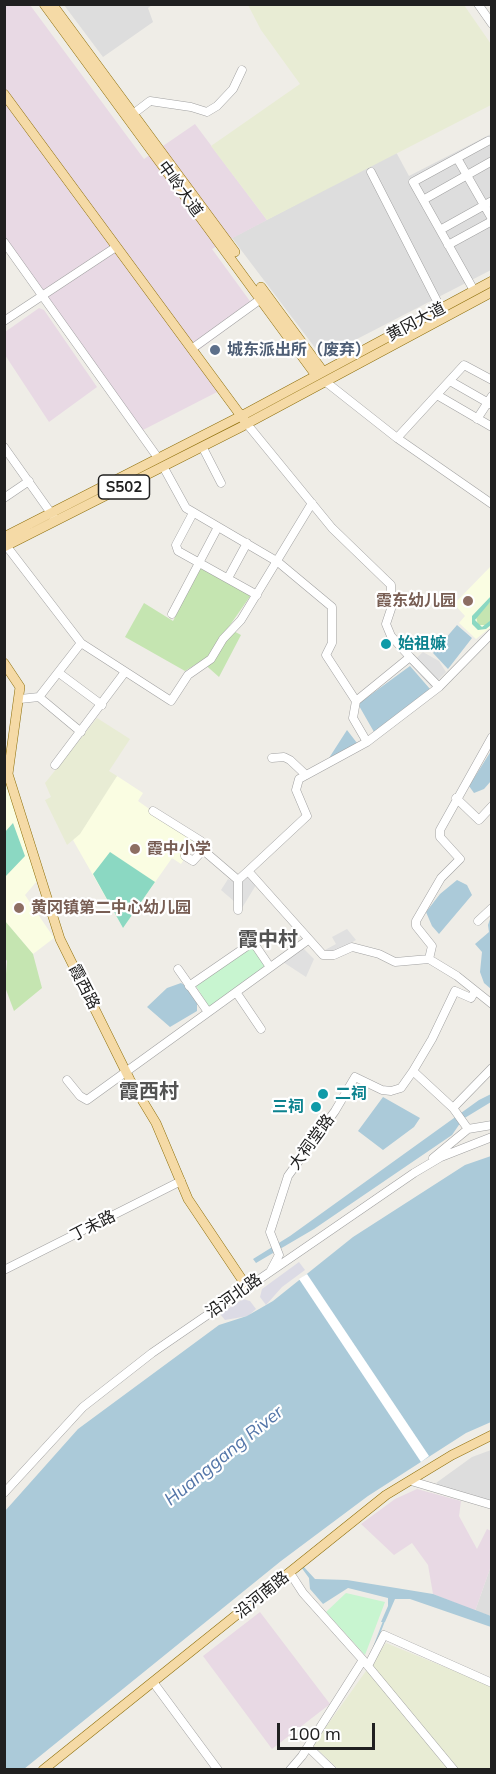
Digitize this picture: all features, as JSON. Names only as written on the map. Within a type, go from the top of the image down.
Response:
[{"type":"main road","name":"中岭大道","points":[[44,4],[264,297]]},
{"type":"main road","name":"中岭大道","points":[[52,4],[318,372]]},
{"type":"main road","points":[[4,94],[245,420]]},
{"type":"main road","name":"黄冈大道","points":[[4,537],[245,420],[492,281]]},
{"type":"main road","name":"黄冈大道","points":[[6,548],[245,420],[492,292]]},
{"type":"main road","name":"霞西路","points":[[4,663],[20,687],[20,699],[6,771],[60,939],[126,1072],[156,1123],[188,1199],[247,1287]]},
{"type":"main road","name":"沿河南路","points":[[43,1770],[386,1495],[452,1455],[492,1436]]},
{"type":"street","points":[[478,4],[490,18]]},
{"type":"street","points":[[133,114],[150,102],[191,107],[207,112],[217,106],[233,89],[242,70]]},
{"type":"street","points":[[472,287],[413,182],[488,141]]},
{"type":"street","points":[[448,245],[492,220],[457,158]]},
{"type":"street","points":[[423,200],[492,161]]},
{"type":"street","points":[[371,172],[439,305]]},
{"type":"street","points":[[440,230],[492,201]]},
{"type":"street","points":[[4,242],[158,458]]},
{"type":"street","points":[[4,321],[116,247]]},
{"type":"street","points":[[193,348],[264,297]]},
{"type":"street","points":[[397,438],[464,365],[492,380]]},
{"type":"street","points":[[450,381],[490,401],[477,419]]},
{"type":"street","points":[[326,382],[397,438],[492,504]]},
{"type":"street","points":[[437,395],[492,427]]},
{"type":"street","points":[[245,420],[332,528],[391,585],[391,609],[386,624],[392,636],[439,687]]},
{"type":"street","points":[[4,447],[57,523]]},
{"type":"street","points":[[202,448],[221,483]]},
{"type":"street","points":[[164,468],[186,508],[278,562],[332,607],[332,643],[326,655],[356,701]]},
{"type":"street","points":[[4,498],[29,481]]},
{"type":"street","points":[[6,548],[81,643],[171,701],[188,675],[211,659],[257,595],[312,503]]},
{"type":"street","points":[[193,513],[176,545],[178,551],[257,595]]},
{"type":"street","points":[[172,614],[218,527]]},
{"type":"street","points":[[228,578],[247,543]]},
{"type":"street","points":[[238,910],[238,880],[307,816],[296,790],[299,779],[367,742],[439,687],[478,644],[492,633]]},
{"type":"street","points":[[20,699],[39,697],[81,643]]},
{"type":"street","points":[[367,742],[353,718],[356,701],[410,657]]},
{"type":"street","points":[[59,672],[102,705]]},
{"type":"street","points":[[55,765],[125,672]]},
{"type":"street","points":[[39,697],[81,732]]},
{"type":"street","points":[[429,959],[432,946],[416,926],[416,921],[441,879],[460,859],[440,837],[440,830],[492,737]]},
{"type":"street","points":[[272,758],[284,758],[293,762],[306,775]]},
{"type":"street","points":[[456,798],[479,820],[492,806]]},
{"type":"street","points":[[153,811],[201,842],[203,850],[238,880]]},
{"type":"street","points":[[186,856],[193,861],[203,850]]},
{"type":"street","points":[[248,871],[323,955],[333,956],[352,947],[379,954],[395,962],[429,959],[492,1004]]},
{"type":"street","points":[[478,921],[492,908]]},
{"type":"street","points":[[67,1080],[80,1096],[87,1100],[308,940]]},
{"type":"street","points":[[189,986],[253,942],[270,967]]},
{"type":"street","points":[[178,969],[207,1012]]},
{"type":"street","points":[[468,1129],[453,1108],[413,1071],[432,1039],[455,991],[471,998],[475,991]]},
{"type":"street","points":[[236,992],[261,1029]]},
{"type":"street","points":[[453,1108],[492,1068]]},
{"type":"street","name":"大祠堂路","points":[[270,1271],[279,1255],[270,1232],[288,1176],[335,1111],[355,1077],[382,1090],[391,1090],[401,1088],[413,1071]]},
{"type":"street","points":[[414,1173],[468,1129],[492,1125]]},
{"type":"street","name":"沿河北路","points":[[4,1493],[83,1407],[152,1353],[414,1173],[441,1157],[492,1137]]},
{"type":"street","name":"丁未路","points":[[4,1270],[180,1181]]},
{"type":"street","points":[[411,1481],[492,1505]]},
{"type":"street","points":[[290,1573],[303,1593],[454,1770]]},
{"type":"street","points":[[290,1770],[384,1635],[492,1683]]},
{"type":"street","points":[[153,1682],[218,1770]]},
{"type":"street","points":[[308,1747],[332,1770]]},
{"type":"shaded area","points":[[4,5],[30,5],[144,159],[195,124],[267,220],[212,249],[255,308],[196,352],[221,390],[141,431],[5,242]]},
{"type":"shaded area","points":[[64,5],[152,5],[148,8],[153,22],[103,57]]},
{"type":"shaded area","points":[[248,5],[464,5],[491,44],[491,105],[267,220],[211,146],[300,84],[261,30]]},
{"type":"shaded area","points":[[491,134],[491,270],[322,357],[232,238],[396,152],[409,176]]},
{"type":"shaded area","points":[[39,308],[44,310],[97,387],[49,422],[5,355],[5,332]]},
{"type":"shaded area","points":[[491,566],[491,627],[476,639],[459,623],[465,616],[454,604]]},
{"type":"shaded area","points":[[423,652],[439,661],[446,672],[431,687],[410,664]]},
{"type":"shaded area","points":[[97,718],[130,739],[109,771],[117,776],[80,834],[67,845],[45,800],[51,797],[45,783]]},
{"type":"shaded area","name":"霞中小学","points":[[117,776],[143,793],[138,801],[196,842],[181,864],[172,858],[123,928],[73,840]]},
{"type":"shaded area","points":[[7,785],[37,881],[25,895],[54,938],[33,954],[5,921],[4,788]]},
{"type":"shaded area","points":[[248,874],[256,885],[242,908],[221,890],[228,879],[238,884]]},
{"type":"shaded area","points":[[347,929],[356,940],[334,953],[325,950],[336,944],[332,937]]},
{"type":"shaded area","points":[[303,948],[314,959],[306,977],[283,962]]},
{"type":"shaded area","points":[[299,1262],[305,1270],[282,1287],[266,1305],[260,1297],[262,1289]]},
{"type":"shaded area","points":[[243,1299],[250,1301],[256,1309],[248,1316],[225,1320],[220,1314]]},
{"type":"shaded area","points":[[491,1450],[491,1508],[441,1488],[436,1483],[472,1457]]},
{"type":"shaded area","points":[[417,1489],[461,1501],[459,1516],[477,1549],[487,1529],[491,1531],[491,1566],[475,1611],[433,1594],[428,1565],[412,1543],[394,1555],[361,1524],[395,1499]]},
{"type":"shaded area","points":[[491,1566],[491,1616],[475,1611]]},
{"type":"shaded area","points":[[260,1612],[330,1704],[272,1749],[203,1656]]},
{"type":"shaded area","points":[[386,1643],[491,1686],[491,1769],[338,1769],[313,1745]]},
{"type":"green space","points":[[200,568],[251,595],[228,628],[241,635],[219,677],[201,661],[185,671],[125,637],[144,603],[173,621]]},
{"type":"green space","points":[[491,596],[491,601],[475,620],[482,627],[491,620],[491,625],[486,629],[478,630],[472,624],[472,616]]},
{"type":"green space","points":[[491,601],[491,620],[486,625],[478,625],[476,617]]},
{"type":"green space","points":[[13,823],[25,856],[5,877],[5,832]]},
{"type":"green space","points":[[110,852],[155,882],[123,928],[93,874]]},
{"type":"green space","points":[[5,921],[33,954],[42,988],[14,1011],[5,987],[7,961],[5,958]]},
{"type":"green space","points":[[253,946],[267,966],[209,1007],[196,986]]},
{"type":"green space","points":[[346,1593],[385,1602],[365,1655],[326,1612]]},
{"type":"water","points":[[457,625],[472,638],[448,669],[433,653]]},
{"type":"water","points":[[410,666],[430,689],[374,732],[358,704]]},
{"type":"water","points":[[347,730],[357,743],[336,757],[329,758]]},
{"type":"water","points":[[491,751],[491,781],[484,789],[474,793],[469,786]]},
{"type":"water","points":[[457,880],[467,885],[472,895],[439,934],[432,926],[426,912],[440,894]]},
{"type":"water","points":[[491,916],[491,989],[484,983],[480,972],[482,952],[475,944],[489,932],[488,925]]},
{"type":"water","points":[[181,983],[189,988],[197,999],[197,1011],[170,1027],[147,1007],[167,988]]},
{"type":"water","points":[[491,1094],[491,1102],[463,1119],[452,1135],[314,1229],[256,1263],[253,1259],[290,1236],[479,1100]]},
{"type":"water","points":[[383,1097],[420,1118],[414,1127],[383,1150],[358,1131]]},
{"type":"water","name":"Huanggang River","points":[[491,1156],[491,1422],[466,1433],[368,1496],[281,1561],[24,1769],[5,1770],[5,1511],[78,1429],[219,1325],[247,1316],[273,1301],[353,1237],[465,1165]]},
{"type":"water","points":[[303,1566],[315,1579],[347,1580],[433,1594],[491,1616],[491,1627],[410,1599],[395,1599],[385,1622],[381,1622],[388,1606],[388,1598],[348,1588],[323,1604],[310,1589],[309,1578],[301,1567]]},
{"type":"pier","points":[[307,1274],[429,1456],[421,1462],[299,1279]]},
{"type":"waterway","points":[[374,1647],[384,1621]]},
{"type":"place","name":"城东派出所（废弃）","points":[[215,350]]},
{"type":"place","name":"霞东幼儿园","points":[[468,601]]},
{"type":"place","name":"始祖嫲","points":[[386,644]]},
{"type":"place","name":"霞中小学","points":[[135,849]]},
{"type":"place","name":"黄冈镇第二中心幼儿园","points":[[19,908]]},
{"type":"place","name":"二祠","points":[[323,1094]]},
{"type":"place","name":"三祠","points":[[316,1107]]},
{"type":"district","name":"霞中村","points":[[268,940]]},
{"type":"district","name":"霞西村","points":[[149,1092]]}]
